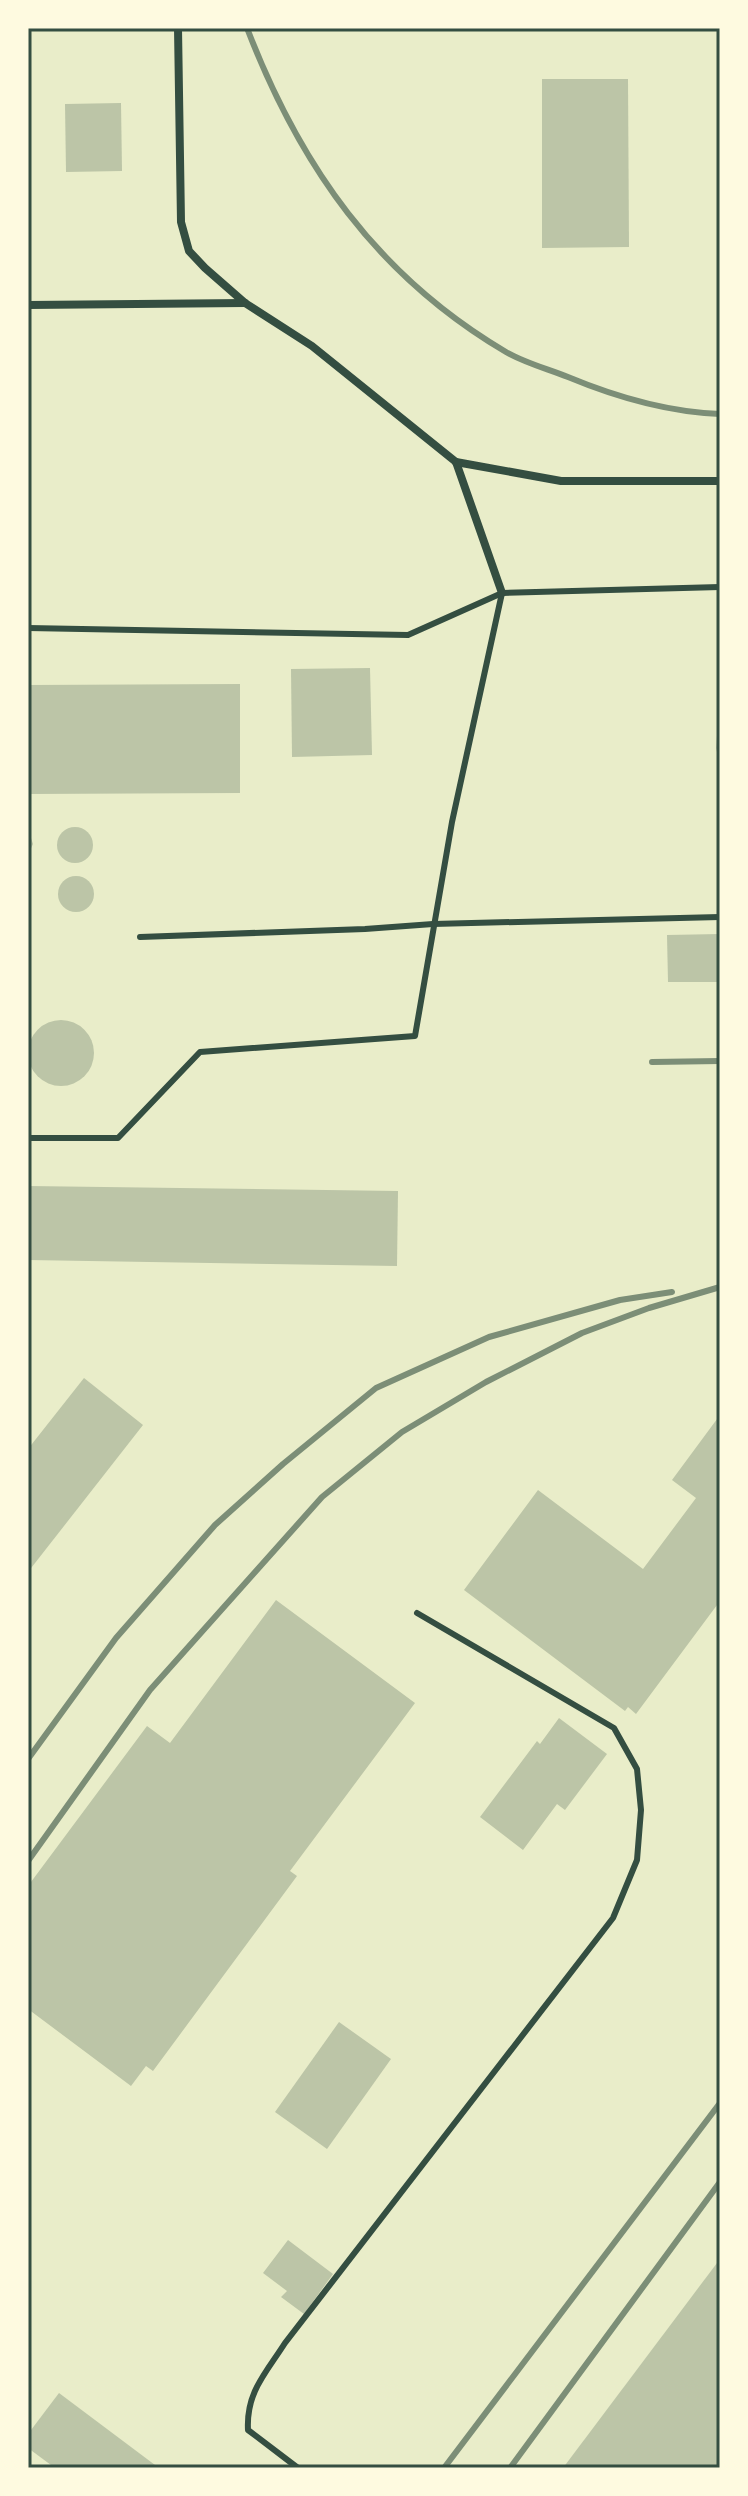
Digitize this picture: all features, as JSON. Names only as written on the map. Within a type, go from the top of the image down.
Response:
[{"type":"street","points":[[178,28],[181,222],[189,251],[245,303],[312,346],[456,462],[561,481],[720,481]]},
{"type":"street","points":[[28,305],[245,303]]},
{"type":"street","points":[[456,462],[502,593]]},
{"type":"lane","points":[[28,628],[408,635],[502,593],[720,587]]},
{"type":"lane","points":[[28,1138],[118,1138],[200,1052],[415,1036],[452,822],[502,593]]},
{"type":"lane","points":[[140,937],[433,924],[720,917]]},
{"type":"lane","points":[[298,2468],[248,2430],[247,2409],[255,2391],[285,2343],[613,1918],[637,1860],[641,1810],[637,1769],[614,1728],[417,1613]]},
{"type":"building","points":[[542,79],[628,79],[629,247],[542,248]]},
{"type":"building","points":[[121,103],[122,171],[66,172],[65,104]]},
{"type":"building","points":[[370,668],[372,755],[292,757],[291,669]]},
{"type":"building","points":[[240,684],[240,793],[28,794],[28,685]]},
{"type":"building","points":[[720,724],[719,760],[716,748]]},
{"type":"building","points":[[75,827],[88,832],[93,845],[88,858],[75,863],[62,858],[57,845],[62,832]]},
{"type":"building","points":[[28,829],[33,844],[28,855]]},
{"type":"building","points":[[76,876],[89,881],[94,894],[89,907],[76,912],[63,907],[58,894],[63,881]]},
{"type":"building","points":[[720,934],[720,982],[668,982],[667,935]]},
{"type":"building","points":[[61,1020],[74,1023],[84,1030],[91,1040],[94,1053],[91,1066],[84,1076],[74,1083],[61,1086],[48,1083],[38,1076],[31,1066],[28,1053],[31,1040],[38,1030],[48,1023]]},
{"type":"building","points":[[28,1186],[398,1191],[397,1266],[28,1260]]},
{"type":"building","points":[[84,1378],[143,1425],[28,1572],[28,1449]]},
{"type":"building","points":[[720,1415],[720,1601],[636,1714],[628,1707],[625,1711],[464,1590],[538,1490],[643,1569],[696,1498],[672,1480]]},
{"type":"building","points":[[276,1600],[415,1703],[290,1871],[297,1876],[153,2071],[146,2066],[131,2086],[28,2009],[28,1886],[147,1726],[170,1743]]},
{"type":"building","points":[[559,1718],[607,1754],[565,1810],[557,1804],[523,1850],[480,1817],[537,1741],[540,1744]]},
{"type":"building","points":[[339,2022],[391,2059],[327,2149],[275,2112]]},
{"type":"building","points":[[288,2240],[333,2274],[304,2314],[281,2297],[287,2291],[263,2273]]},
{"type":"building","points":[[720,2259],[720,2468],[563,2468]]},
{"type":"building","points":[[59,2393],[159,2468],[55,2468],[28,2448],[28,2434]]},
{"type":"railway","points":[[247,28],[268,78],[318,171],[381,252],[419,289],[460,322],[521,359],[642,402],[720,414]]},
{"type":"railway","points":[[652,1062],[720,1061]]},
{"type":"railway","points":[[28,1861],[150,1690],[322,1497],[402,1432],[486,1382],[582,1333],[649,1308],[720,1287]]},
{"type":"railway","points":[[28,1759],[116,1638],[215,1525],[376,1388],[489,1337],[620,1300],[672,1292]]},
{"type":"railway","points":[[444,2468],[720,2103]]},
{"type":"railway","points":[[510,2468],[720,2182]]}]
